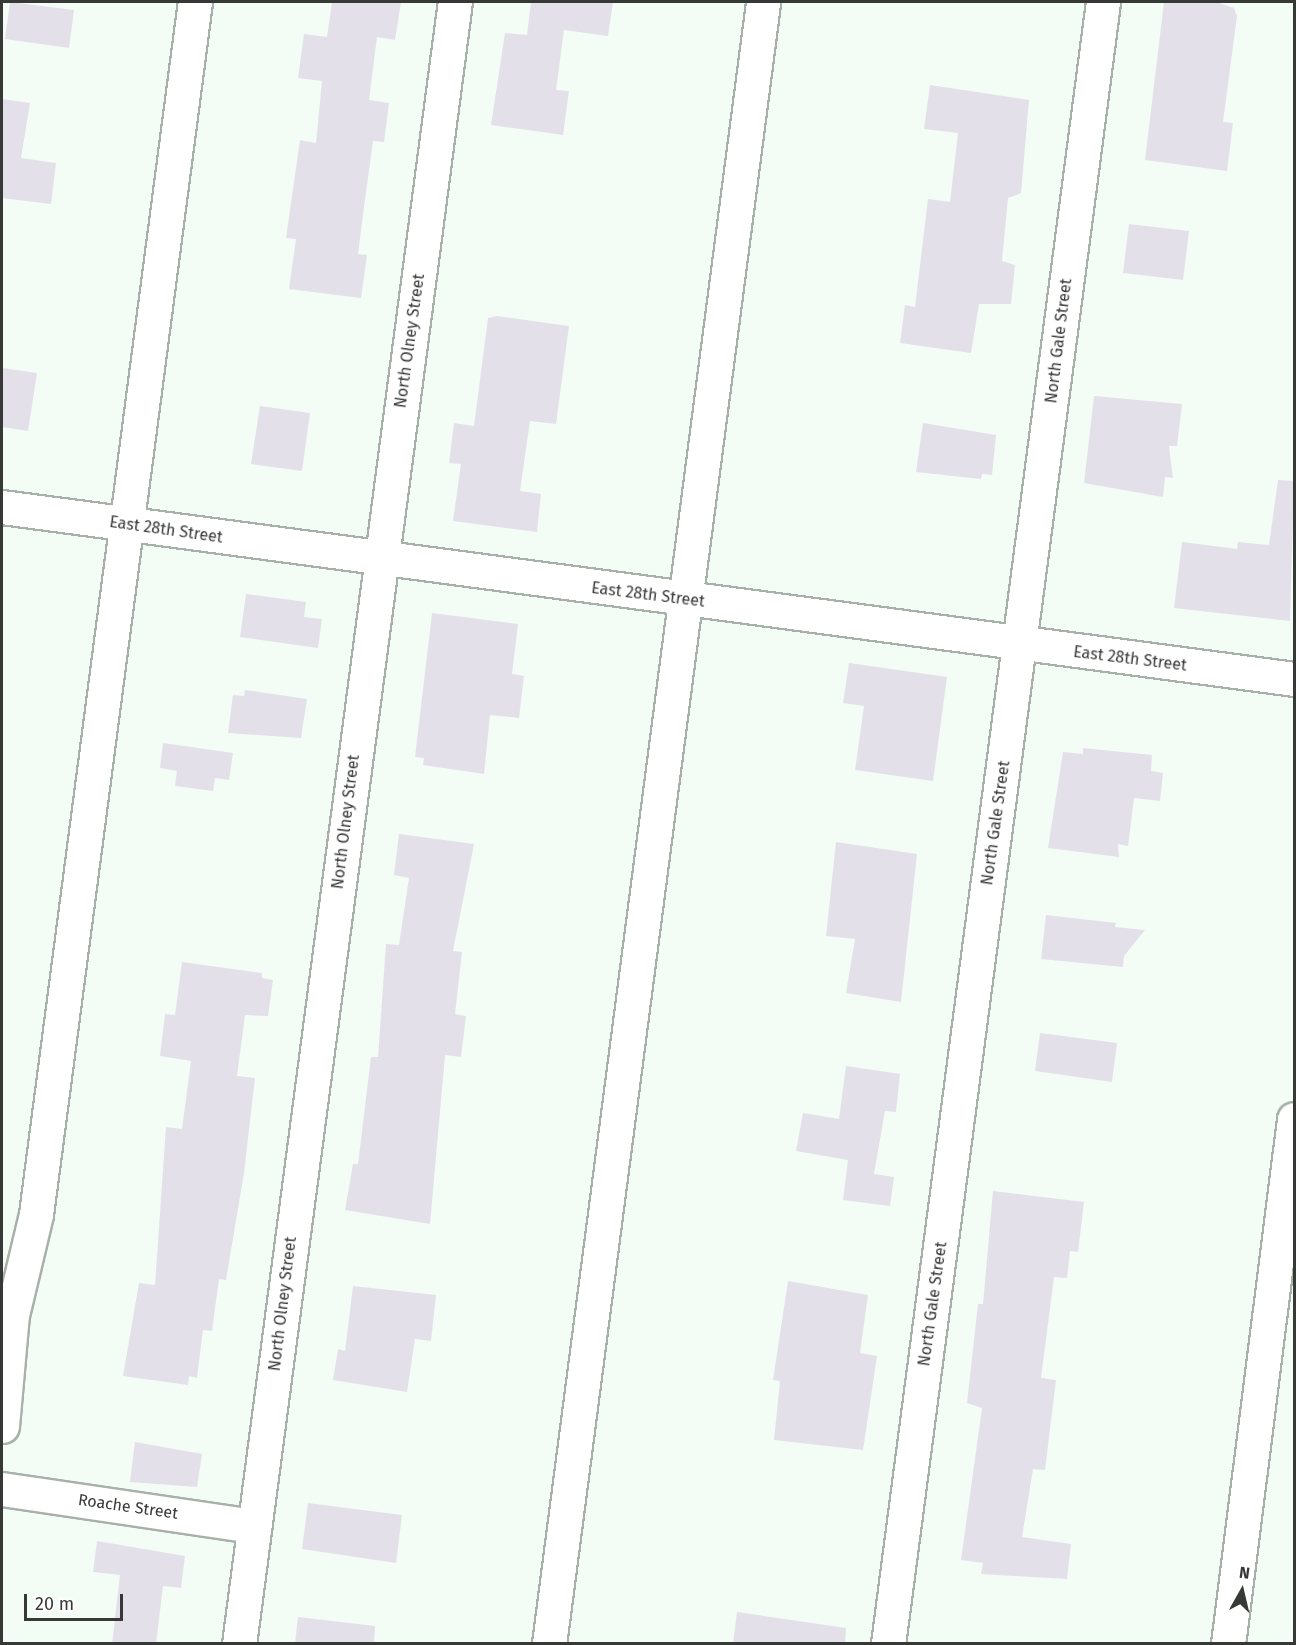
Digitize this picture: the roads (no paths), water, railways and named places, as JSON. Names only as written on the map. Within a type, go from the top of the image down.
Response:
[{"type":"street","points":[[2,1426],[12,1315],[38,1202],[195,2]]},
{"type":"street","name":"North Olney Street","points":[[239,1644],[455,2]]},
{"type":"street","points":[[549,1644],[763,2]]},
{"type":"street","name":"North Gale Street","points":[[888,1644],[1103,2]]},
{"type":"street","name":"East 28th Street","points":[[2,507],[1020,646],[1294,679]]},
{"type":"street","points":[[1228,1644],[1294,1119]]},
{"type":"street","name":"Roache Street","points":[[2,1489],[254,1526]]}]
